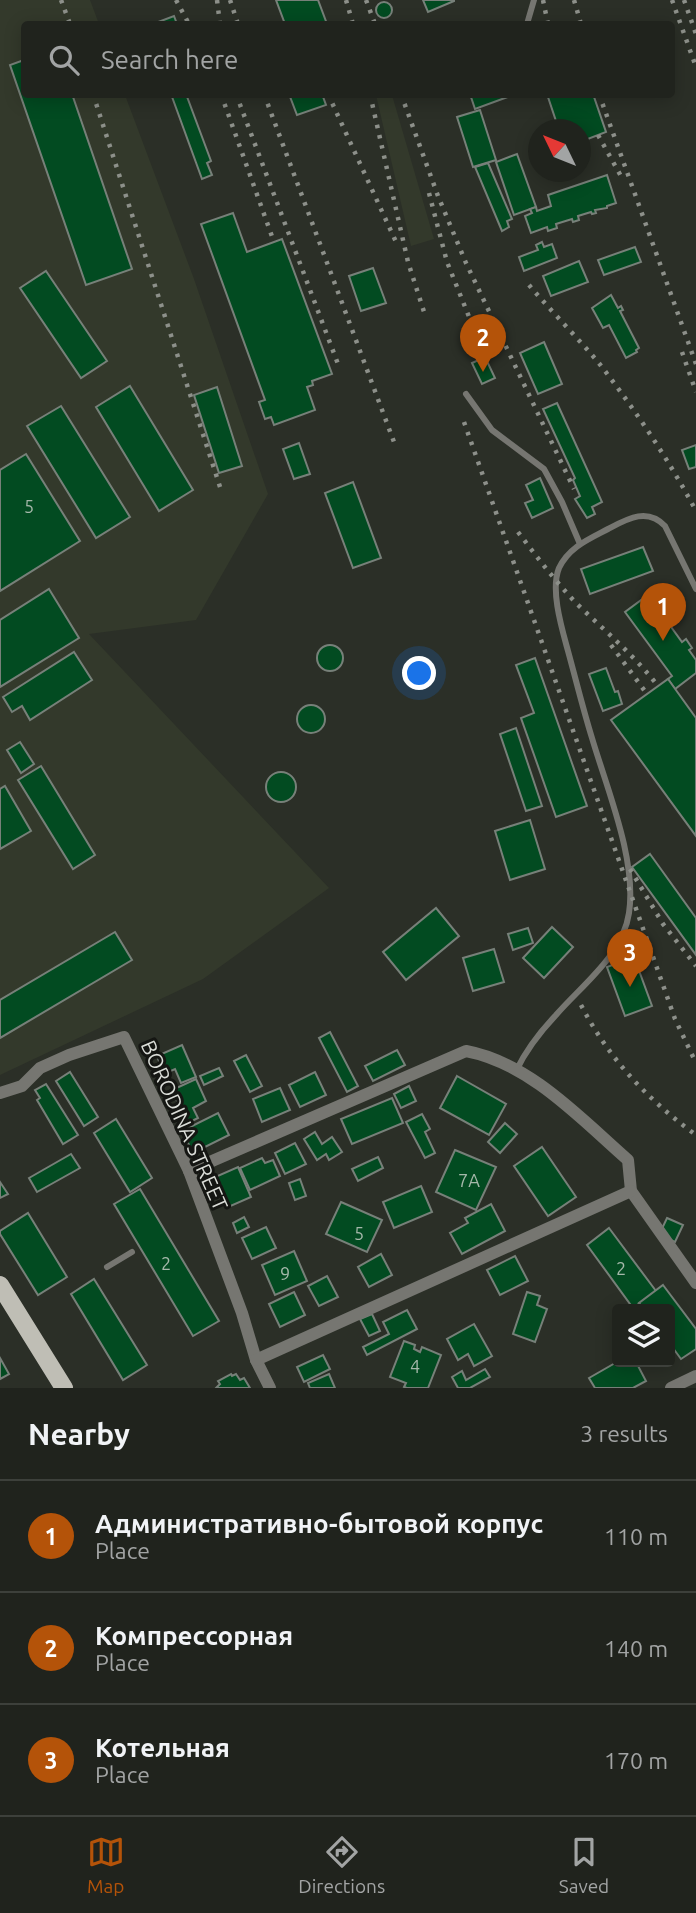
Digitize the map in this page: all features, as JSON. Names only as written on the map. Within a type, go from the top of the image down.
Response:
[{"type":"main road","points":[[0,1285],[64,1388]]},
{"type":"street","name":"BORODINA STREET","points":[[0,1093],[22,1086],[40,1068],[69,1055],[124,1037],[189,1171],[242,1313],[256,1360],[270,1388]]},
{"type":"street","points":[[189,1171],[466,1051],[482,1054],[546,1090],[628,1160],[631,1191],[696,1283]]},
{"type":"street","points":[[256,1360],[631,1191]]},
{"type":"street","points":[[671,1388],[696,1376]]},
{"type":"lane","points":[[528,21],[534,0]]},
{"type":"lane","points":[[466,394],[492,430],[544,469],[580,544]]},
{"type":"lane","points":[[516,1071],[544,1028],[621,940],[630,912],[631,894],[621,833],[591,736],[556,604],[559,569],[569,553],[580,544],[636,515],[652,517],[665,526],[696,589]]},
{"type":"lane","points":[[107,1267],[132,1252]]},
{"type":"shaded area","points":[[0,0],[90,0],[98,21],[21,21],[21,98],[126,98],[194,279],[268,494],[196,620],[89,634],[329,888],[203,979],[0,1075]]},
{"type":"shaded area","points":[[377,98],[393,98],[434,239],[411,246]]},
{"type":"building","points":[[276,0],[318,0],[326,21],[284,21]]},
{"type":"building","points":[[423,0],[454,0],[454,1],[428,12]]},
{"type":"building","points":[[384,2],[390,4],[390,16],[384,18],[378,16],[376,10],[378,4]]},
{"type":"building","points":[[174,16],[176,21],[161,21]]},
{"type":"building","points":[[21,61],[21,97],[10,65]]},
{"type":"building","points":[[21,98],[73,98],[132,269],[86,285]]},
{"type":"building","points":[[172,98],[187,98],[211,161],[207,163],[212,175],[202,179]]},
{"type":"building","points":[[291,98],[323,98],[326,105],[297,115]]},
{"type":"building","points":[[471,98],[505,98],[475,109]]},
{"type":"building","points":[[548,98],[594,98],[606,132],[591,138],[591,119],[555,119]]},
{"type":"building","points":[[480,110],[496,160],[473,167],[457,117]]},
{"type":"building","points":[[517,154],[536,207],[514,215],[496,162]]},
{"type":"building","points":[[488,163],[512,219],[507,221],[509,227],[502,231],[475,167]]},
{"type":"building","points":[[607,175],[616,203],[595,210],[596,213],[578,216],[579,220],[573,222],[572,219],[556,224],[557,228],[548,231],[547,227],[531,233],[525,216],[532,213],[530,209],[536,207],[537,211],[551,206],[548,195]]},
{"type":"building","points":[[233,213],[247,252],[282,239],[332,374],[312,381],[313,385],[307,387],[315,410],[274,425],[271,417],[265,419],[259,402],[265,400],[201,224]]},
{"type":"building","points":[[542,242],[544,247],[552,244],[557,258],[524,271],[519,257],[538,250],[536,245]]},
{"type":"building","points":[[635,247],[641,262],[604,275],[598,260]]},
{"type":"building","points":[[579,261],[588,282],[551,296],[543,276]]},
{"type":"building","points":[[373,268],[386,303],[361,311],[349,276]]},
{"type":"building","points":[[46,271],[107,361],[81,378],[20,288]]},
{"type":"building","points":[[611,295],[618,308],[621,306],[623,310],[620,311],[639,348],[626,358],[609,325],[603,328],[592,308]]},
{"type":"building","points":[[544,342],[562,384],[538,394],[520,353]]},
{"type":"building","points":[[485,357],[495,378],[482,384],[472,363]]},
{"type":"building","points":[[130,386],[193,490],[159,511],[96,407]]},
{"type":"building","points":[[217,387],[242,466],[219,473],[194,395]]},
{"type":"building","points":[[557,403],[602,502],[592,507],[595,514],[587,518],[575,499],[580,496],[573,480],[575,478],[543,409]]},
{"type":"building","points":[[61,406],[130,517],[96,538],[27,426]]},
{"type":"building","points":[[299,443],[310,474],[294,479],[283,449]]},
{"type":"building","points":[[696,445],[696,467],[689,469],[682,450]]},
{"type":"building","points":[[26,454],[80,541],[0,591],[0,470]]},
{"type":"building","points":[[540,478],[553,508],[532,518],[525,503],[533,500],[526,485]]},
{"type":"building","points":[[353,482],[381,558],[353,568],[325,493]]},
{"type":"building","points":[[643,547],[653,571],[590,594],[581,569]]},
{"type":"building","points":[[49,589],[79,638],[0,687],[0,620]]},
{"type":"building","points":[[648,595],[682,642],[686,639],[696,660],[696,673],[675,689],[668,679],[672,676],[625,612]]},
{"type":"building","points":[[330,645],[339,649],[343,658],[339,667],[330,671],[321,667],[317,658],[321,649]]},
{"type":"building","points":[[74,652],[92,680],[30,720],[22,706],[12,712],[3,697]]},
{"type":"building","points":[[535,658],[587,806],[556,817],[521,718],[534,713],[516,665]]},
{"type":"building","points":[[606,668],[622,704],[603,711],[589,674]]},
{"type":"building","points":[[668,679],[696,718],[696,836],[611,720]]},
{"type":"building","points":[[311,705],[321,709],[325,719],[321,729],[311,733],[301,729],[297,719],[301,709]]},
{"type":"building","points":[[516,728],[542,806],[526,811],[500,734]]},
{"type":"building","points":[[20,742],[34,764],[21,773],[7,750]]},
{"type":"building","points":[[41,766],[95,855],[73,869],[18,780]]},
{"type":"building","points":[[281,772],[292,776],[296,787],[292,798],[281,802],[270,798],[266,787],[270,776]]},
{"type":"building","points":[[5,786],[31,831],[0,849],[0,789]]},
{"type":"building","points":[[530,820],[545,869],[510,880],[495,831]]},
{"type":"building","points":[[650,854],[696,918],[696,955],[632,867]]},
{"type":"building","points":[[436,908],[459,936],[406,980],[383,952]]},
{"type":"building","points":[[552,927],[573,947],[544,978],[523,958]]},
{"type":"building","points":[[528,928],[533,943],[513,950],[508,934]]},
{"type":"building","points":[[115,932],[132,960],[0,1038],[0,1000]]},
{"type":"building","points":[[494,949],[504,982],[473,991],[463,958]]},
{"type":"building","points":[[634,957],[652,1006],[625,1016],[607,967]]},
{"type":"building","points":[[330,1032],[358,1086],[347,1092],[319,1038]]},
{"type":"building","points":[[182,1045],[196,1077],[181,1083],[175,1069],[164,1074],[157,1056]]},
{"type":"building","points":[[397,1050],[405,1065],[373,1081],[365,1066]]},
{"type":"building","points":[[246,1055],[262,1086],[250,1092],[234,1061]]},
{"type":"building","points":[[219,1068],[223,1076],[204,1085],[200,1076]]},
{"type":"building","points":[[70,1072],[98,1117],[84,1126],[56,1081]]},
{"type":"building","points":[[315,1072],[326,1095],[300,1107],[289,1085]]},
{"type":"building","points":[[457,1076],[506,1104],[489,1135],[440,1108]]},
{"type":"building","points":[[196,1079],[206,1101],[193,1108],[198,1118],[182,1126],[178,1117],[183,1114],[172,1090]]},
{"type":"building","points":[[46,1084],[78,1135],[63,1144],[37,1100],[40,1098],[35,1090]]},
{"type":"building","points":[[409,1086],[416,1101],[401,1108],[394,1094]]},
{"type":"building","points":[[280,1088],[290,1110],[262,1122],[253,1099]]},
{"type":"building","points":[[392,1098],[403,1123],[352,1144],[341,1119]]},
{"type":"building","points":[[218,1113],[229,1135],[193,1153],[182,1131]]},
{"type":"building","points":[[422,1114],[430,1129],[425,1132],[435,1153],[425,1158],[406,1122]]},
{"type":"building","points":[[116,1119],[152,1178],[130,1192],[94,1133]]},
{"type":"building","points":[[505,1123],[517,1134],[500,1153],[488,1142]]},
{"type":"building","points":[[315,1132],[322,1144],[332,1137],[342,1152],[329,1160],[326,1154],[317,1160],[304,1139]]},
{"type":"building","points":[[295,1143],[306,1164],[285,1174],[275,1153]]},
{"type":"building","points":[[542,1147],[576,1197],[548,1216],[514,1166]]},
{"type":"building","points":[[455,1150],[496,1167],[476,1210],[436,1192]]},
{"type":"building","points":[[71,1154],[80,1168],[37,1192],[29,1178]]},
{"type":"building","points":[[378,1157],[383,1168],[358,1181],[352,1169]]},
{"type":"building","points":[[262,1158],[265,1163],[273,1160],[280,1176],[250,1190],[240,1168]]},
{"type":"building","points":[[238,1167],[251,1197],[226,1208],[213,1178]]},
{"type":"building","points":[[300,1179],[306,1196],[295,1200],[289,1183]]},
{"type":"building","points":[[0,1182],[8,1194],[0,1198]]},
{"type":"building","points":[[421,1186],[432,1212],[394,1228],[383,1202]]},
{"type":"building","points":[[140,1189],[219,1321],[193,1336],[114,1204]]},
{"type":"building","points":[[341,1202],[382,1220],[367,1252],[326,1234]]},
{"type":"building","points":[[491,1204],[505,1231],[462,1254],[450,1233],[468,1223],[465,1218]]},
{"type":"building","points":[[28,1213],[67,1277],[38,1295],[0,1234],[0,1231]]},
{"type":"building","points":[[244,1217],[249,1227],[237,1233],[233,1223]]},
{"type":"building","points":[[667,1218],[683,1225],[675,1242],[659,1235]]},
{"type":"building","points":[[266,1227],[276,1248],[252,1259],[242,1238]]},
{"type":"building","points":[[609,1228],[656,1291],[638,1304],[630,1304],[587,1245]]},
{"type":"building","points":[[294,1251],[307,1281],[275,1295],[262,1265]]},
{"type":"building","points":[[381,1254],[392,1275],[369,1287],[358,1267]]},
{"type":"building","points":[[515,1256],[528,1281],[500,1295],[487,1270]]},
{"type":"building","points":[[327,1276],[338,1297],[319,1306],[308,1286]]},
{"type":"building","points":[[94,1279],[147,1365],[123,1380],[71,1294]]},
{"type":"building","points":[[663,1285],[696,1329],[696,1349],[681,1359],[675,1351],[675,1304],[639,1303]]},
{"type":"building","points":[[294,1292],[305,1315],[280,1327],[269,1304]]},
{"type":"building","points":[[527,1292],[540,1296],[537,1305],[547,1309],[535,1342],[513,1334]]},
{"type":"building","points":[[407,1310],[417,1329],[367,1355],[363,1347],[389,1334],[383,1322]]},
{"type":"building","points":[[372,1314],[380,1331],[369,1336],[360,1319]]},
{"type":"building","points":[[474,1324],[492,1356],[474,1366],[468,1354],[458,1360],[447,1339]]},
{"type":"building","points":[[404,1341],[415,1345],[414,1349],[420,1352],[422,1347],[441,1355],[428,1388],[407,1388],[404,1387],[406,1383],[390,1377]]},
{"type":"building","points":[[323,1355],[330,1369],[304,1382],[297,1367]]},
{"type":"building","points":[[0,1358],[9,1374],[0,1379]]},
{"type":"building","points":[[612,1365],[612,1367],[639,1367],[646,1381],[633,1388],[595,1388],[589,1378]]},
{"type":"building","points":[[485,1369],[490,1377],[470,1388],[458,1388],[452,1377],[462,1371],[466,1380]]},
{"type":"building","points":[[236,1374],[240,1380],[244,1378],[250,1388],[216,1388],[220,1384],[218,1381]]},
{"type":"building","points":[[329,1374],[335,1388],[310,1388],[308,1383]]},
{"type":"railway","points":[[61,0],[69,21]]},
{"type":"railway","points":[[176,0],[187,21]]},
{"type":"railway","points":[[217,0],[220,21]]},
{"type":"railway","points":[[230,0],[237,21]]},
{"type":"railway","points":[[346,0],[352,21]]},
{"type":"railway","points":[[366,0],[374,21]]},
{"type":"railway","points":[[543,0],[547,21]]},
{"type":"railway","points":[[574,0],[580,21]]},
{"type":"railway","points":[[672,0],[696,67]]},
{"type":"railway","points":[[684,0],[696,34]]},
{"type":"railway","points":[[94,98],[221,490]]},
{"type":"railway","points":[[222,98],[274,242]]},
{"type":"railway","points":[[238,98],[338,364]]},
{"type":"railway","points":[[265,98],[394,442]]},
{"type":"railway","points":[[330,98],[397,244]]},
{"type":"railway","points":[[371,98],[408,262],[426,318]]},
{"type":"railway","points":[[402,98],[466,263],[574,489]]},
{"type":"railway","points":[[600,98],[696,364]]},
{"type":"railway","points":[[598,135],[622,178]]},
{"type":"railway","points":[[429,193],[447,262],[482,349]]},
{"type":"railway","points":[[529,285],[590,352],[638,416],[696,511]]},
{"type":"railway","points":[[682,352],[696,392]]},
{"type":"railway","points":[[464,422],[675,1019],[696,1063]]},
{"type":"railway","points":[[518,532],[577,604],[658,686]]},
{"type":"railway","points":[[611,645],[647,694]]},
{"type":"railway","points":[[630,869],[663,924],[696,966]]},
{"type":"railway","points":[[581,1005],[604,1043],[631,1077],[661,1107],[696,1135]]},
{"type":"place","name":"Компрессорная","points":[[483,372]]},
{"type":"place","name":"Административно-бытовой корпус","points":[[663,641]]},
{"type":"place","name":"Котельная","points":[[630,987]]}]
